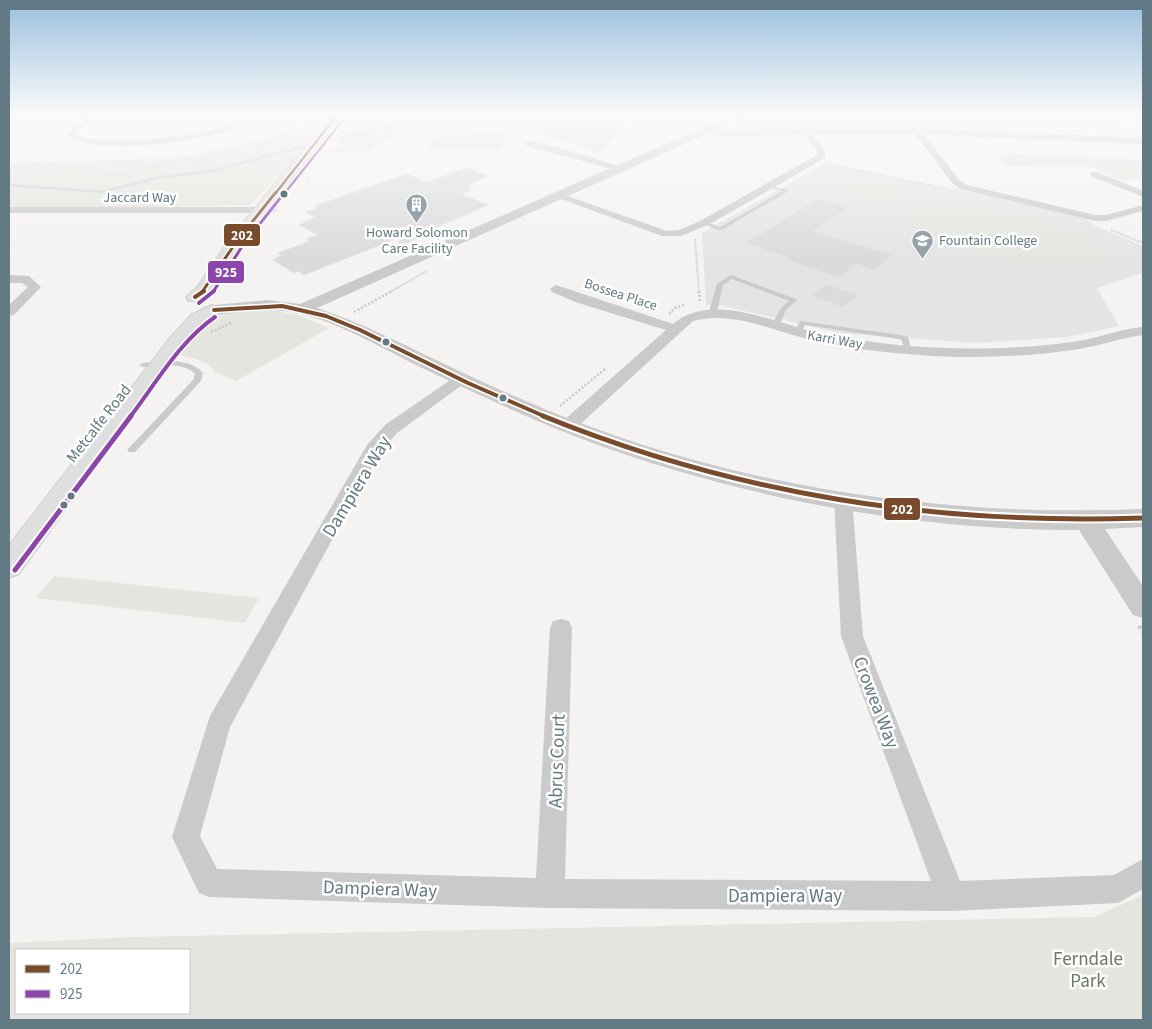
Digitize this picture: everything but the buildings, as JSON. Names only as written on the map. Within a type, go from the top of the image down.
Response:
[{"type":"main road","name":"Metcalfe Road","points":[[12,550],[151,365],[185,331],[209,303],[220,282],[267,210],[302,163]]},
{"type":"main road","name":"Metcalfe Road","points":[[209,303],[205,290],[237,241],[267,210],[306,163]]},
{"type":"street","points":[[603,163],[620,168]]},
{"type":"street","points":[[311,309],[369,280],[632,163]]},
{"type":"street","points":[[558,196],[666,234],[681,233],[704,223],[808,163]]},
{"type":"street","points":[[942,163],[956,182],[964,187],[1095,218],[1106,218],[1143,208]]},
{"type":"street","points":[[1094,174],[1143,194]]},
{"type":"street","name":"Jaccard Way","points":[[9,210],[267,210]]},
{"type":"street","points":[[9,279],[25,279],[35,287],[9,312]]},
{"type":"street","name":"Bossea Place","points":[[556,289],[580,299],[676,329]]},
{"type":"street","points":[[209,303],[311,309],[334,322],[352,326],[460,379],[569,425],[685,466],[724,477],[843,499],[967,516],[1060,522],[1143,518]]},
{"type":"street","points":[[569,425],[688,318],[708,312]]},
{"type":"street","name":"Karri Way","points":[[708,312],[725,313],[798,332],[874,346],[984,352],[1074,346],[1143,331]]},
{"type":"street","name":"Dampiera Way","points":[[460,379],[391,429],[373,449],[219,724],[186,837],[209,883],[550,893],[951,896],[1118,890],[1143,873]]},
{"type":"street","name":"Crowea Way","points":[[843,499],[852,636],[951,896]]},
{"type":"street","points":[[1087,522],[1143,607]]},
{"type":"street","name":"Abrus Court","points":[[550,893],[561,628]]},
{"type":"lane","points":[[704,223],[720,229],[786,191],[768,186]]},
{"type":"lane","points":[[708,312],[720,284],[731,277],[794,300],[783,309],[775,326]]},
{"type":"lane","points":[[132,450],[197,381],[199,373],[195,368],[182,365],[151,365]]},
{"type":"path","points":[[46,168],[53,163]]},
{"type":"path","points":[[9,170],[89,168],[107,174],[120,174],[171,163]]},
{"type":"path","points":[[821,163],[949,189],[964,187]]},
{"type":"path","points":[[1095,218],[1104,227],[1143,242]]},
{"type":"path","points":[[695,237],[700,302],[708,312]]},
{"type":"shaded area","name":"Fountain College","points":[[825,163],[832,163],[949,189],[961,188],[1086,219],[1093,225],[1143,246],[1143,273],[1097,288],[1119,326],[1068,337],[975,343],[839,333],[719,305],[706,305],[702,233]]},
{"type":"green space","points":[[9,163],[291,163],[250,205],[9,210]]},
{"type":"green space","points":[[1004,163],[1143,163],[1143,177],[1123,181],[1092,167],[1007,166]]},
{"type":"green space","points":[[864,179],[886,185],[867,198],[844,192]]},
{"type":"green space","points":[[888,186],[910,192],[893,205],[870,199]]},
{"type":"green space","points":[[934,203],[986,209],[1053,226],[1096,246],[1103,260],[1090,267],[1065,268],[1029,263],[981,252],[914,227],[906,216],[913,206]]},
{"type":"green space","points":[[258,308],[298,315],[329,328],[236,381],[215,372],[210,365],[180,355],[180,350],[199,327],[215,314]]},
{"type":"green space","points":[[54,576],[259,598],[245,623],[36,598]]},
{"type":"green space","name":"Ferndale Park","points":[[1143,895],[1143,1020],[9,1020],[9,943],[133,937],[1094,917]]},
{"type":"waterway","points":[[9,185],[102,192],[161,177],[213,171],[242,163]]},
{"type":"transit line","name":"202","points":[[195,297],[205,290],[237,241],[299,163]]},
{"type":"transit line","name":"925","points":[[199,303],[211,295],[243,245],[309,163]]},
{"type":"transit line","name":"202","points":[[214,310],[272,305],[291,307],[326,316],[343,322],[490,392],[577,429],[664,459],[798,493],[936,514],[1005,519],[1143,518]]},
{"type":"transit line","name":"925","points":[[15,570],[182,348],[203,325],[215,317]]},
{"type":"place","name":"Howard Solomon Care Facility","points":[[417,223]]},
{"type":"place","name":"Fountain College","points":[[923,259]]}]
